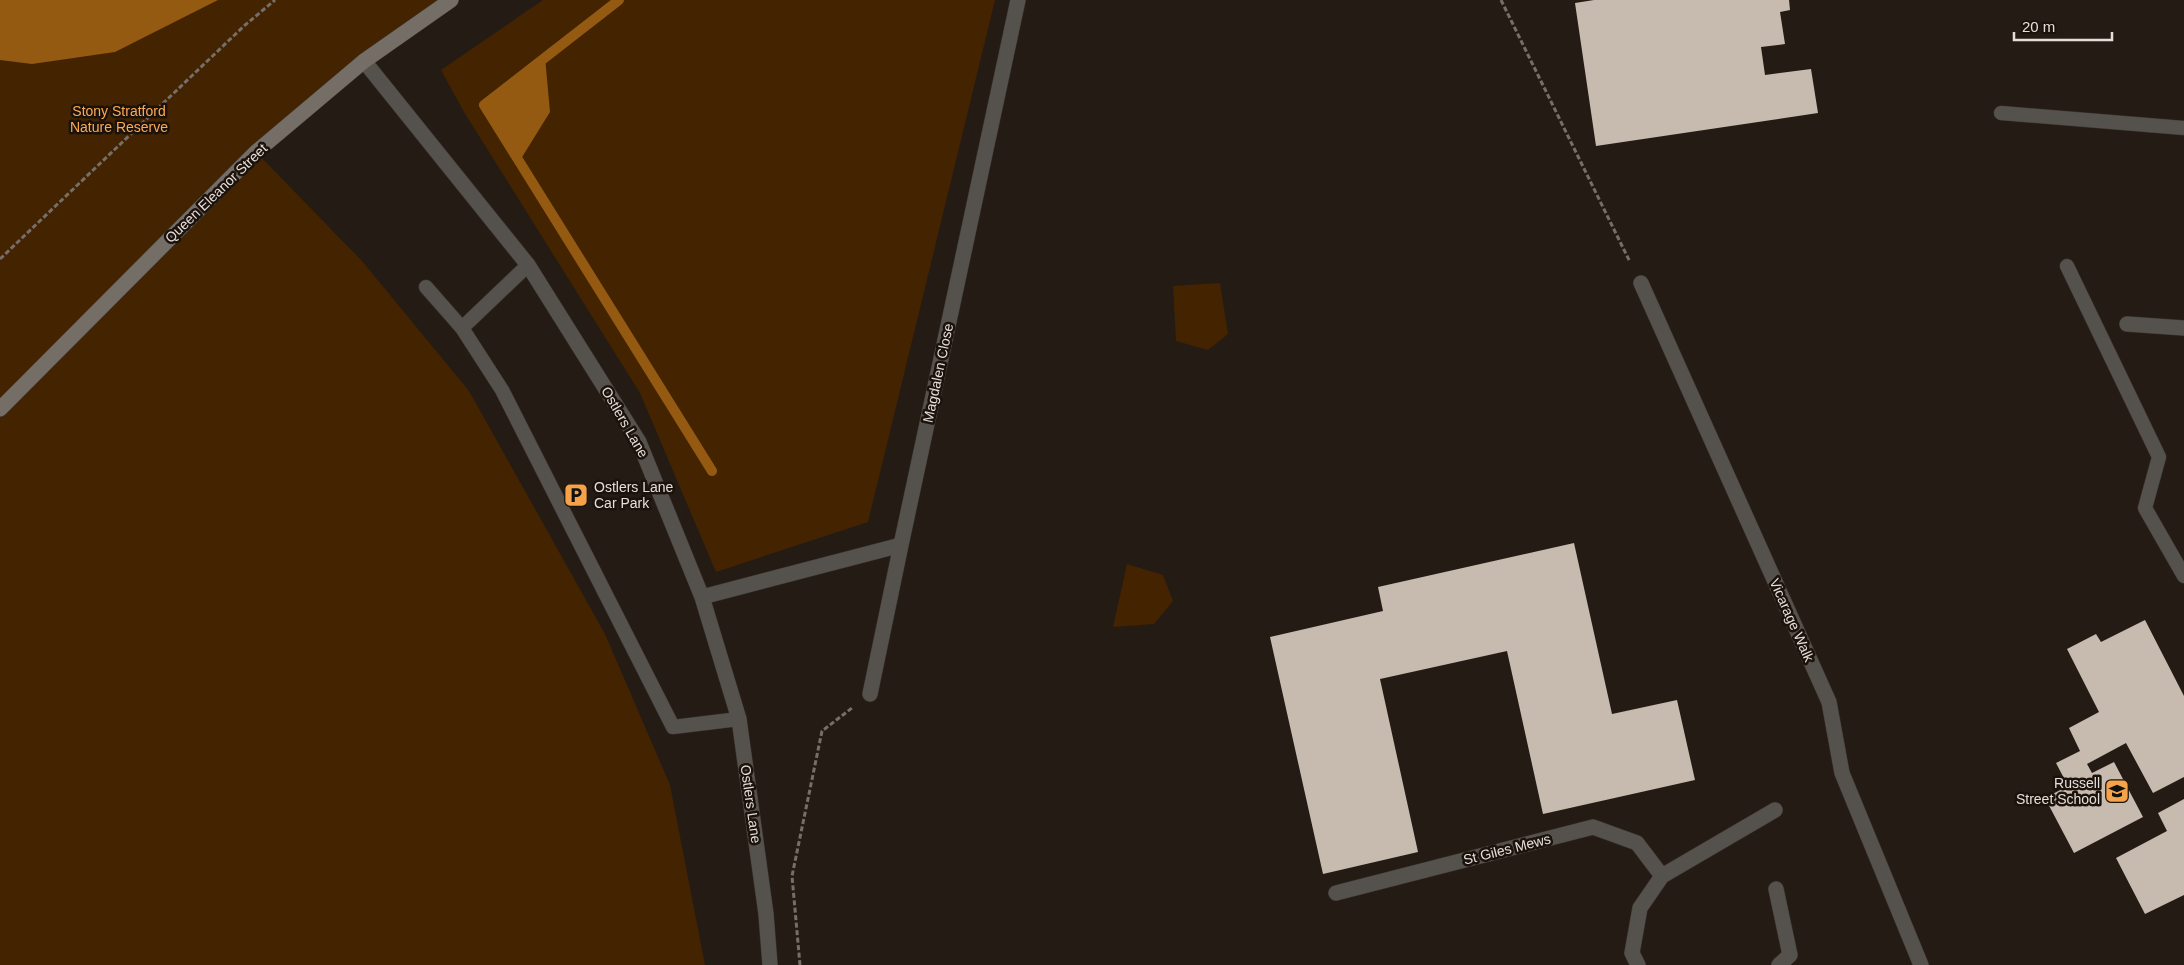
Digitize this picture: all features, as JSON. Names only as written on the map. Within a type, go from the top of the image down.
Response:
[{"type":"street","name":"Queen Eleanor Street","points":[[0,409],[256,152],[364,61],[451,0]]},
{"type":"street","name":"Magdalen Close","points":[[870,694],[1018,0]]},
{"type":"street","name":"Ostlers Lane","points":[[364,61],[528,264],[639,442],[702,597],[739,719],[766,914],[770,965]]},
{"type":"street","name":"Vicarage Walk","points":[[1641,283],[1829,702],[1842,773],[1921,965]]},
{"type":"street","points":[[2127,324],[2184,328]]},
{"type":"street","points":[[702,597],[901,545]]},
{"type":"street","points":[[1638,965],[1632,953],[1640,908],[1662,876],[1775,810]]},
{"type":"street","name":"St Giles Mews","points":[[1336,893],[1593,827],[1637,843],[1662,876]]},
{"type":"street","points":[[1776,889],[1790,955],[1779,965]]},
{"type":"lane","points":[[2001,113],[2184,128]]},
{"type":"lane","points":[[462,328],[528,264]]},
{"type":"lane","points":[[2067,266],[2159,457],[2146,508],[2184,576]]},
{"type":"lane","points":[[426,287],[462,328],[502,390],[673,727],[739,719]]},
{"type":"path","points":[[0,259],[244,26],[275,0]]},
{"type":"path","points":[[1501,0],[1641,283]]},
{"type":"path","points":[[800,965],[792,876],[822,732],[870,694]]},
{"type":"green space","name":"Stony Stratford Nature Reserve","points":[[0,0],[451,0],[256,152],[362,261],[469,391],[605,634],[670,785],[705,965],[0,965]]},
{"type":"green space","points":[[543,0],[995,0],[868,522],[716,572],[640,393],[464,112],[441,70]]},
{"type":"green space","points":[[1220,283],[1228,334],[1208,350],[1176,341],[1173,286]]},
{"type":"green space","points":[[1127,564],[1163,575],[1173,601],[1154,624],[1113,627]]},
{"type":"shaded area","points":[[0,0],[218,0],[115,52],[32,64],[0,60]]},
{"type":"shaded area","points":[[545,57],[550,112],[519,162],[484,105]]},
{"type":"building","points":[[1594,0],[1789,0],[1790,10],[1780,12],[1785,44],[1761,47],[1765,75],[1811,69],[1818,113],[1596,146],[1575,3]]},
{"type":"building","points":[[1574,543],[1612,714],[1677,700],[1695,780],[1543,814],[1507,651],[1380,679],[1418,852],[1323,874],[1270,637],[1383,611],[1378,587]]},
{"type":"building","points":[[2145,620],[2184,696],[2184,777],[2153,793],[2126,743],[2087,764],[2092,773],[2114,762],[2143,817],[2074,853],[2045,798],[2068,786],[2056,763],[2080,751],[2069,728],[2099,712],[2067,649],[2096,634],[2101,642]]},
{"type":"building","points":[[2184,799],[2184,895],[2145,914],[2116,858],[2167,831],[2158,813]]},
{"type":"waterway","points":[[619,0],[484,105],[712,471]]},
{"type":"place","name":"Ostlers Lane Car Park","points":[[576,495]]},
{"type":"place","name":"Russell Street School","points":[[2117,791]]}]
